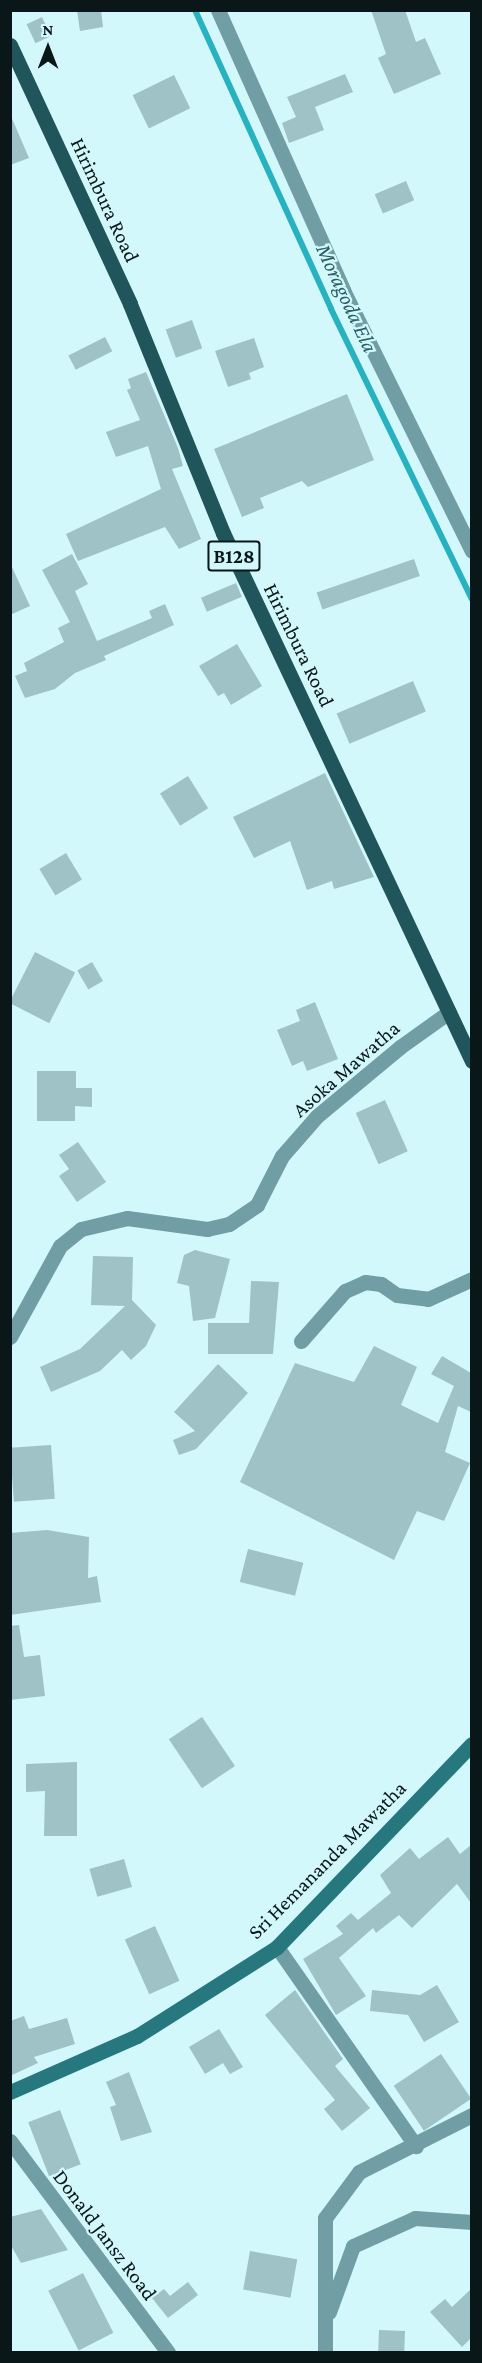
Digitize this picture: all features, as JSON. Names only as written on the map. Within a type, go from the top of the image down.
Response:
[{"type":"main road","name":"Hirimbura Road","points":[[10,45],[130,304],[223,533],[471,1061]]},
{"type":"main road","name":"Sri Hemananda Mawatha","points":[[10,2092],[137,2036],[276,1947],[471,1744]]},
{"type":"street","points":[[218,10],[343,290],[471,551]]},
{"type":"street","name":"Asoka Mawatha","points":[[10,1337],[60,1246],[81,1229],[127,1218],[207,1229],[229,1224],[257,1205],[282,1156],[317,1116],[400,1047],[449,1012]]},
{"type":"street","points":[[301,1341],[345,1291],[365,1282],[381,1284],[398,1294],[428,1299],[471,1279]]},
{"type":"street","points":[[276,1947],[416,2146]]},
{"type":"street","points":[[325,2352],[325,2218],[359,2172],[416,2146],[471,2115]]},
{"type":"street","name":"Donald Jansz Road","points":[[10,2141],[161,2351]]},
{"type":"street","points":[[326,2320],[353,2246],[415,2218],[471,2222]]},
{"type":"building","points":[[77,10],[101,10],[103,27],[80,31]]},
{"type":"building","points":[[371,10],[405,10],[416,42],[425,38],[441,74],[394,94],[378,58],[386,54]]},
{"type":"building","points":[[42,17],[51,36],[35,43],[27,24]]},
{"type":"building","points":[[345,74],[353,92],[315,107],[324,130],[289,143],[282,123],[296,117],[287,97]]},
{"type":"building","points":[[174,75],[190,108],[149,128],[133,95]]},
{"type":"building","points":[[10,114],[29,158],[10,165]]},
{"type":"building","points":[[406,181],[414,200],[383,214],[375,194]]},
{"type":"building","points":[[192,320],[202,348],[176,358],[166,330]]},
{"type":"building","points":[[105,337],[112,351],[76,370],[68,356]]},
{"type":"building","points":[[254,338],[264,367],[249,373],[251,379],[228,387],[215,351]]},
{"type":"building","points":[[146,372],[178,448],[183,466],[172,469],[201,539],[179,549],[165,527],[78,561],[66,534],[161,489],[148,446],[116,457],[106,432],[140,420],[127,390],[131,388],[128,379]]},
{"type":"building","points":[[347,394],[374,460],[308,487],[302,481],[260,498],[264,508],[242,517],[214,449]]},
{"type":"building","points":[[72,554],[88,584],[75,591],[97,641],[152,618],[149,611],[165,604],[174,625],[104,656],[106,660],[75,673],[55,689],[25,698],[15,676],[27,671],[24,663],[64,642],[58,628],[70,622],[42,570]]},
{"type":"building","points":[[414,559],[420,576],[322,610],[317,593]]},
{"type":"building","points":[[10,563],[30,606],[10,615]]},
{"type":"building","points":[[236,583],[242,597],[207,612],[201,598]]},
{"type":"building","points":[[237,644],[262,686],[231,705],[224,693],[218,696],[199,666]]},
{"type":"building","points":[[413,681],[426,711],[349,744],[337,713]]},
{"type":"building","points":[[325,773],[374,877],[334,889],[332,881],[307,890],[290,841],[254,858],[233,817]]},
{"type":"building","points":[[188,776],[208,808],[180,826],[160,793]]},
{"type":"building","points":[[66,853],[82,880],[55,896],[39,869]]},
{"type":"building","points":[[35,952],[75,972],[49,1023],[10,1003]]},
{"type":"building","points":[[92,962],[103,981],[88,990],[77,970]]},
{"type":"building","points":[[315,1002],[338,1059],[307,1071],[303,1061],[292,1066],[277,1030],[300,1021],[296,1010]]},
{"type":"building","points":[[37,1071],[76,1071],[76,1088],[92,1088],[92,1107],[75,1106],[75,1121],[37,1121]]},
{"type":"building","points":[[385,1100],[408,1151],[379,1164],[356,1113]]},
{"type":"building","points":[[78,1142],[106,1182],[77,1202],[59,1176],[69,1169],[59,1155]]},
{"type":"building","points":[[195,1250],[230,1259],[215,1318],[193,1321],[189,1286],[177,1283],[184,1255]]},
{"type":"building","points":[[93,1256],[133,1257],[132,1300],[156,1325],[146,1346],[131,1360],[122,1350],[100,1371],[51,1392],[40,1367],[80,1349],[125,1306],[91,1305]]},
{"type":"building","points":[[251,1281],[279,1282],[273,1354],[208,1354],[208,1323],[249,1323]]},
{"type":"building","points":[[374,1346],[417,1367],[401,1405],[438,1423],[454,1386],[431,1374],[442,1356],[471,1373],[471,1412],[458,1406],[445,1452],[470,1463],[444,1521],[417,1511],[394,1560],[240,1482],[295,1363],[354,1382]]},
{"type":"building","points":[[218,1364],[248,1393],[196,1449],[179,1455],[173,1440],[195,1431],[174,1412]]},
{"type":"building","points":[[51,1445],[55,1499],[14,1502],[10,1448]]},
{"type":"building","points":[[47,1530],[89,1537],[88,1578],[97,1576],[101,1602],[10,1615],[10,1533]]},
{"type":"building","points":[[248,1549],[303,1563],[295,1596],[240,1582]]},
{"type":"building","points":[[19,1625],[24,1657],[40,1655],[45,1696],[10,1700],[10,1626]]},
{"type":"building","points":[[202,1717],[235,1766],[202,1788],[169,1739]]},
{"type":"building","points":[[77,1762],[77,1836],[44,1836],[45,1791],[26,1792],[26,1764]]},
{"type":"building","points":[[448,1837],[460,1854],[471,1845],[471,1903],[457,1884],[412,1928],[399,1915],[376,1933],[373,1928],[339,1958],[366,1996],[336,2015],[303,1959],[343,1934],[336,1926],[351,1913],[358,1920],[391,1893],[380,1875],[410,1848],[419,1859]]},
{"type":"building","points":[[124,1859],[132,1887],[97,1897],[89,1869]]},
{"type":"building","points":[[155,1926],[179,1981],[149,1994],[125,1939]]},
{"type":"building","points":[[437,1985],[459,2022],[424,2042],[408,2015],[370,2011],[372,1990],[420,1995]]},
{"type":"building","points":[[295,1990],[343,2059],[335,2066],[370,2108],[342,2131],[324,2109],[335,2100],[265,2015]]},
{"type":"building","points":[[24,2016],[29,2029],[67,2018],[75,2044],[34,2057],[38,2063],[10,2076],[10,2021]]},
{"type":"building","points":[[219,2029],[243,2067],[230,2074],[223,2063],[205,2074],[189,2047]]},
{"type":"building","points":[[441,2054],[471,2099],[424,2131],[394,2086]]},
{"type":"building","points":[[129,2072],[152,2132],[121,2141],[110,2107],[116,2105],[106,2082]]},
{"type":"building","points":[[60,2110],[81,2164],[49,2176],[28,2122]]},
{"type":"building","points":[[41,2209],[68,2250],[21,2263],[10,2244],[10,2217]]},
{"type":"building","points":[[250,2251],[297,2259],[290,2298],[243,2289]]},
{"type":"building","points":[[83,2273],[113,2333],[79,2350],[48,2291]]},
{"type":"building","points":[[188,2282],[198,2295],[168,2318],[152,2298],[164,2289],[170,2296]]},
{"type":"building","points":[[471,2289],[471,2338],[462,2347],[430,2312],[445,2299],[452,2307]]},
{"type":"building","points":[[379,2330],[405,2331],[404,2352],[378,2352]]},
{"type":"waterway","name":"Moragoda Ela","points":[[195,10],[331,309],[472,599]]}]
